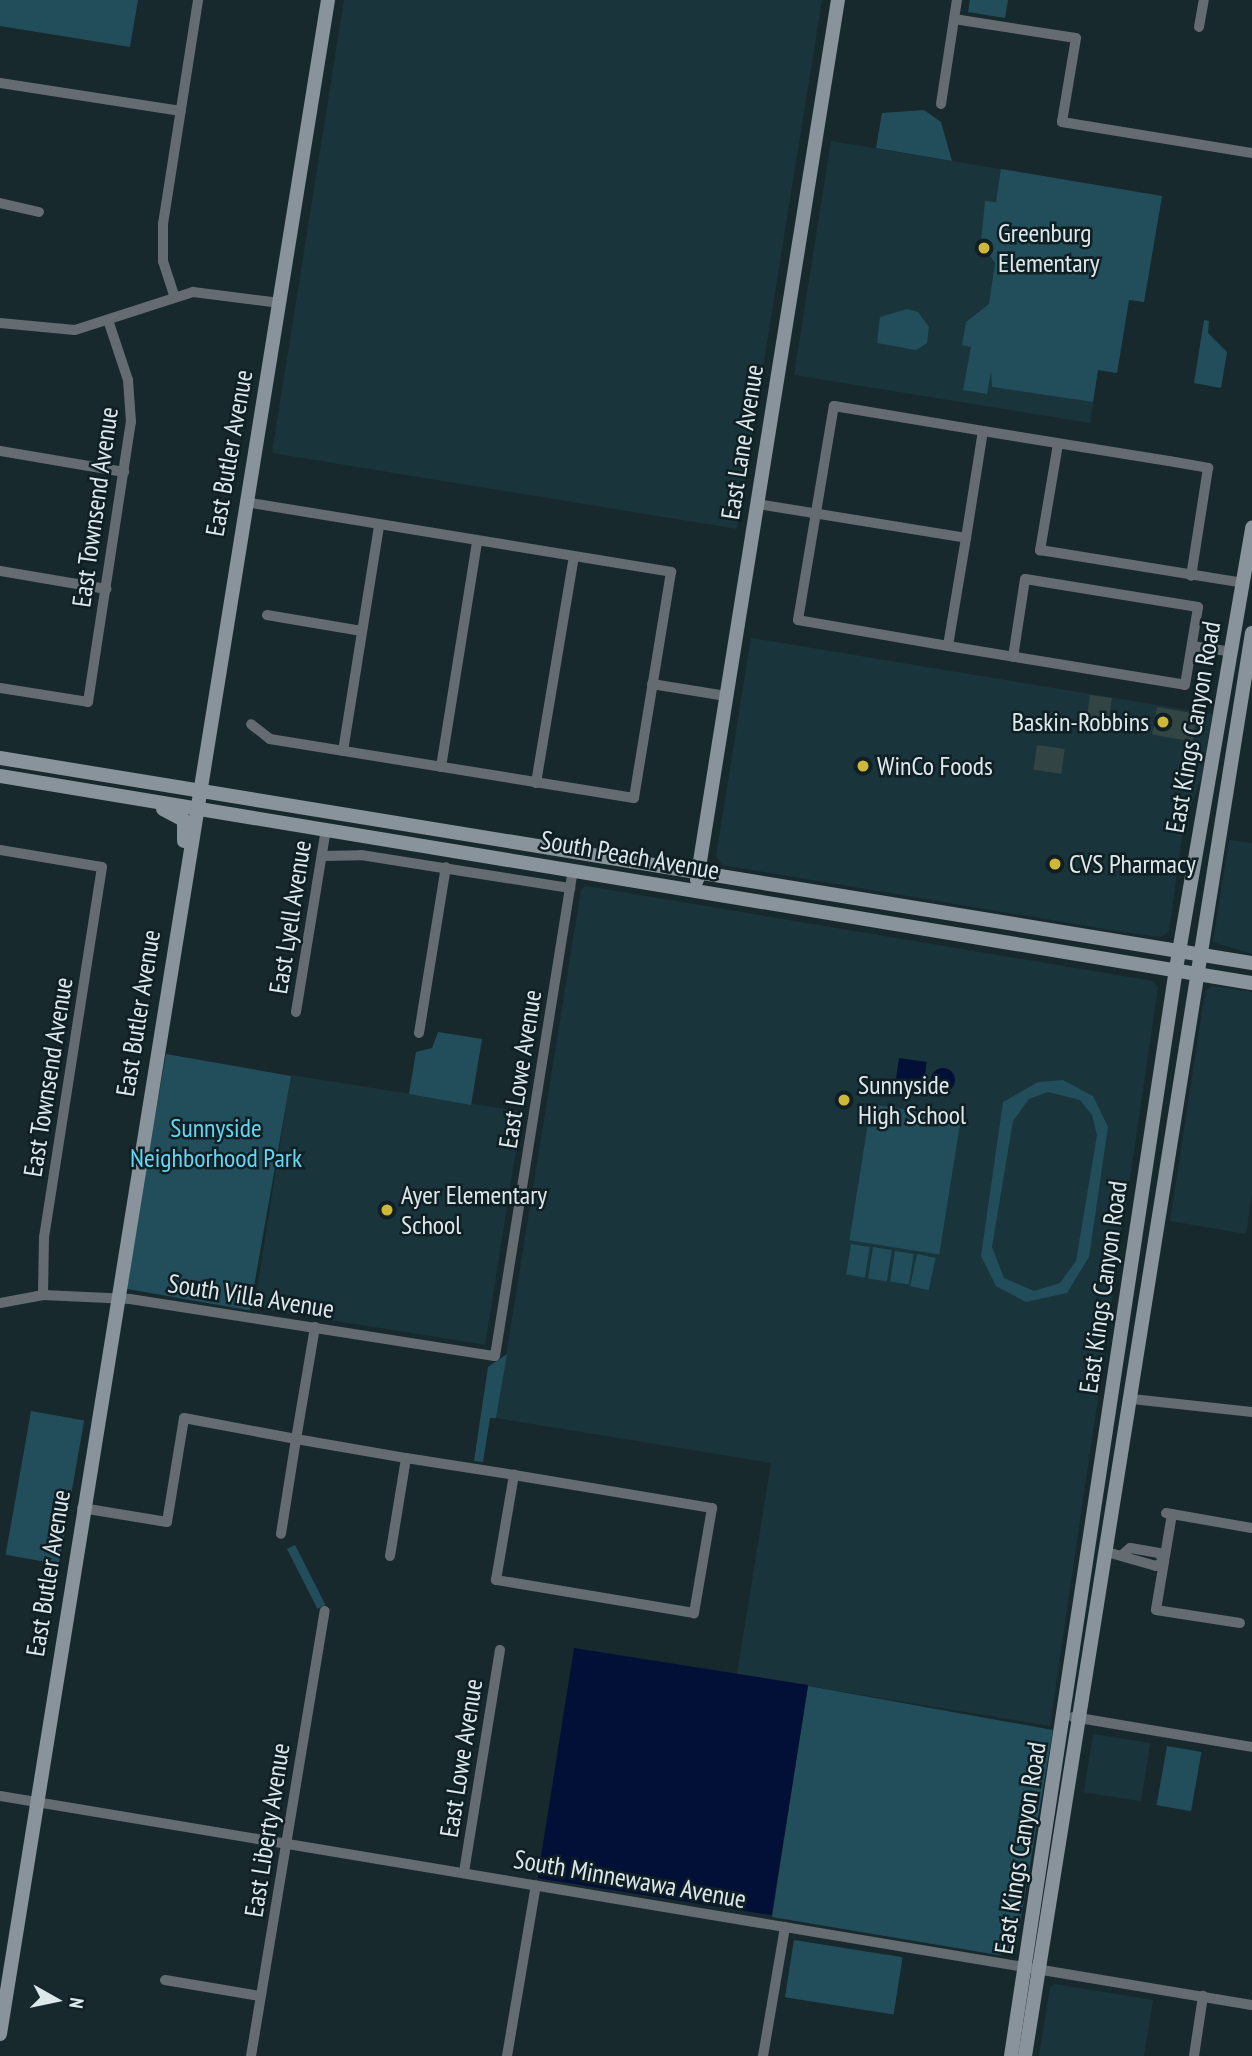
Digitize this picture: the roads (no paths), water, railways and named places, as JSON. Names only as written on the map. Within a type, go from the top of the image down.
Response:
[{"type":"main road","name":"East Butler Avenue","points":[[0,2034],[82,1508],[199,808],[198,792],[328,0]]},
{"type":"main road","name":"East Lane Avenue","points":[[695,891],[838,0]]},
{"type":"main road","name":"East Kings Canyon Road","points":[[1026,2056],[1033,1966],[1066,1716],[1176,969],[1233,652],[1252,527]]},
{"type":"main road","name":"East Kings Canyon Road","points":[[1011,2056],[1033,1966],[1081,1718],[1252,633]]},
{"type":"main road","name":"South Peach Avenue","points":[[0,758],[1252,963]]},
{"type":"main road","name":"South Peach Avenue","points":[[0,776],[1252,983]]},
{"type":"main road","points":[[124,796],[184,820],[184,888]]},
{"type":"main road","points":[[573,870],[584,861],[630,867],[635,863]]},
{"type":"main road","points":[[790,907],[823,904],[891,914],[901,905]]},
{"type":"main road","points":[[897,925],[910,916],[970,926],[1007,922]]},
{"type":"street","points":[[174,295],[162,237],[198,0]]},
{"type":"street","points":[[941,104],[957,0]]},
{"type":"street","points":[[1199,27],[1204,0]]},
{"type":"street","points":[[954,19],[1076,38],[1062,122],[1252,153]]},
{"type":"street","points":[[0,83],[181,111]]},
{"type":"street","points":[[0,203],[38,212]]},
{"type":"street","points":[[0,323],[66,331],[108,320],[174,295],[213,292],[280,303]]},
{"type":"street","name":"East Townsend Avenue","points":[[0,688],[88,702],[124,472],[130,392],[108,320]]},
{"type":"street","points":[[1013,657],[1025,579],[1198,607],[1185,685],[1013,657],[798,620],[834,406],[1208,467],[1191,576]]},
{"type":"street","points":[[948,646],[983,431]]},
{"type":"street","points":[[1058,444],[1040,550],[1243,583]]},
{"type":"street","points":[[0,451],[124,472]]},
{"type":"street","points":[[245,502],[671,572],[634,799],[270,739],[251,724]]},
{"type":"street","points":[[757,504],[965,538]]},
{"type":"street","points":[[343,751],[379,524]]},
{"type":"street","points":[[441,767],[477,541]]},
{"type":"street","points":[[536,783],[574,557]]},
{"type":"street","points":[[0,571],[106,589]]},
{"type":"street","points":[[267,615],[362,631]]},
{"type":"street","points":[[1192,646],[1233,652]]},
{"type":"street","points":[[652,684],[726,696]]},
{"type":"street","name":"East Lyell Avenue","points":[[296,1012],[326,829]]},
{"type":"street","name":"East Townsend Avenue","points":[[0,850],[102,867],[44,1237],[43,1295]]},
{"type":"street","name":"South Peach Avenue","points":[[322,856],[361,855],[570,888]]},
{"type":"street","points":[[419,1033],[446,867]]},
{"type":"street","name":"East Lowe Avenue","points":[[495,1356],[573,870]]},
{"type":"street","name":"South Villa Avenue","points":[[0,1303],[43,1295],[116,1300],[315,1327],[495,1356]]},
{"type":"street","points":[[281,1534],[315,1327]]},
{"type":"street","points":[[1132,1399],[1251,1413]]},
{"type":"street","points":[[82,1508],[167,1522],[184,1418],[406,1458],[514,1475],[712,1508],[694,1613],[496,1580],[514,1475]]},
{"type":"street","points":[[390,1556],[406,1458]]},
{"type":"street","points":[[1240,1623],[1156,1610],[1169,1514],[1252,1528]]},
{"type":"street","points":[[1107,1552],[1122,1555],[1128,1562],[1156,1566],[1164,1561]]},
{"type":"street","name":"East Liberty Avenue","points":[[251,2056],[325,1611]]},
{"type":"street","name":"East Lowe Avenue","points":[[464,1872],[499,1650]]},
{"type":"street","points":[[1066,1716],[1252,1747]]},
{"type":"street","name":"South Minnewawa Avenue","points":[[0,1796],[1033,1966],[1252,2005]]},
{"type":"street","points":[[507,2056],[536,1885]]},
{"type":"street","points":[[763,2056],[785,1927]]},
{"type":"street","points":[[165,1980],[260,1996]]},
{"type":"street","points":[[1194,2056],[1203,1997]]},
{"type":"water","points":[[899,1058],[927,1062],[922,1096],[894,1092]]},
{"type":"water","points":[[943,1068],[952,1071],[955,1080],[952,1089],[943,1092],[934,1089],[931,1080],[934,1071]]},
{"type":"water","points":[[574,1648],[808,1685],[772,1915],[538,1878]]},
{"type":"place","name":"Greenburg Elementary","points":[[984,248]]},
{"type":"place","name":"Baskin-Robbins","points":[[1163,722]]},
{"type":"place","name":"WinCo Foods","points":[[863,766]]},
{"type":"place","name":"CVS Pharmacy","points":[[1055,864]]},
{"type":"place","name":"Sunnyside High School","points":[[844,1100]]},
{"type":"place","name":"Ayer Elementary School","points":[[387,1210]]},
{"type":"park label","name":"Sunnyside Neighborhood Park","points":[[216,1143]]}]
